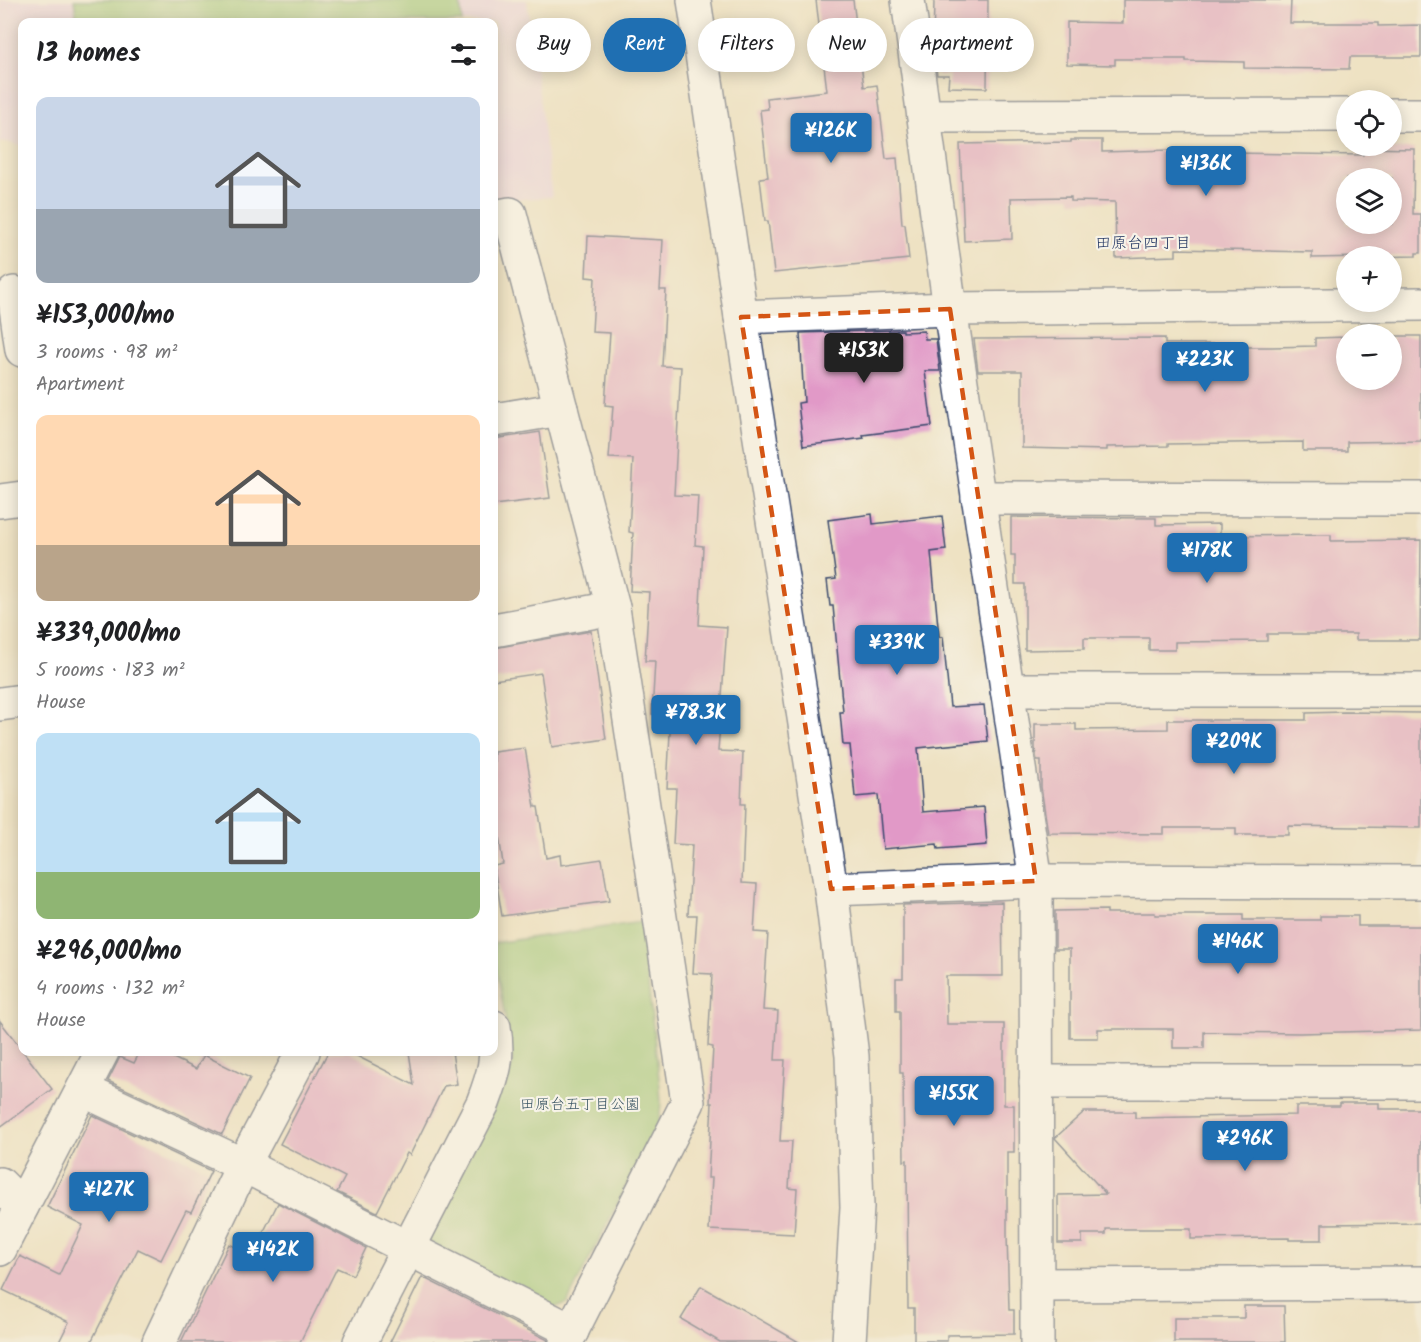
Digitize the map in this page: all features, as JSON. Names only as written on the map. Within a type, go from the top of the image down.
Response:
[{"type":"street","points":[[694,0],[831,890],[852,1056],[857,1207],[849,1342]]},
{"type":"street","points":[[908,0],[950,309],[1036,881],[1037,1342]]},
{"type":"street","points":[[924,116],[1336,115]]},
{"type":"street","points":[[1402,115],[1421,115]]},
{"type":"street","points":[[83,1090],[243,1165],[407,1248],[569,1337],[688,1102],[613,608],[510,214],[498,216]]},
{"type":"street","points":[[12,293],[18,327]]},
{"type":"street","points":[[741,317],[950,309],[1421,304]]},
{"type":"street","points":[[498,419],[561,409]]},
{"type":"street","points":[[978,498],[1421,499]]},
{"type":"street","points":[[0,501],[18,499]]},
{"type":"street","points":[[498,629],[613,608]]},
{"type":"street","points":[[1007,690],[1421,690]]},
{"type":"street","points":[[0,705],[18,702]]},
{"type":"street","points":[[831,890],[1036,881],[1421,882]]},
{"type":"street","points":[[0,1249],[11,1195],[83,1090],[100,1056]]},
{"type":"street","points":[[159,1342],[243,1165],[301,1056]]},
{"type":"street","points":[[360,1342],[483,1103],[495,1074],[496,1056]]},
{"type":"street","points":[[1036,1082],[1421,1082]]},
{"type":"street","points":[[1037,1285],[1421,1283]]},
{"type":"highlighted area","points":[[950,309],[1036,881],[831,889],[741,317]]},
{"type":"shaded area","points":[[0,0],[527,0],[529,18],[516,18],[516,72],[536,72],[552,197],[498,201],[498,18],[18,18],[18,145],[0,143]]},
{"type":"green space","points":[[74,0],[460,0],[462,18],[76,18]]},
{"type":"green space","name":"田原台五丁目公園","points":[[641,922],[660,1087],[659,1122],[567,1303],[548,1310],[426,1240],[513,1064],[498,978],[498,942]]},
{"type":"building","points":[[816,0],[853,0],[855,18],[818,18]]},
{"type":"building","points":[[934,0],[988,0],[988,18],[934,18]]},
{"type":"building","points":[[1123,0],[1291,0],[1290,23],[1421,25],[1421,57],[1350,57],[1349,69],[1244,68],[1244,62],[1186,61],[1186,59],[1115,59],[1115,65],[1067,64],[1067,22],[1123,23]]},
{"type":"building","points":[[825,72],[862,72],[864,87],[877,85],[886,159],[897,158],[902,224],[905,224],[909,259],[774,273],[760,178],[768,177],[760,110],[768,109],[767,98],[827,91]]},
{"type":"building","points":[[937,72],[987,72],[987,88],[948,87],[949,75],[937,75]]},
{"type":"building","points":[[1102,140],[1102,152],[1171,150],[1171,152],[1336,156],[1402,156],[1402,149],[1414,149],[1413,214],[1421,214],[1421,253],[1416,253],[1416,256],[1402,256],[1402,246],[1336,246],[1336,258],[1312,258],[1312,252],[1176,249],[1176,256],[1116,258],[1115,202],[1071,201],[1071,197],[1011,198],[1012,239],[964,241],[960,144]]},
{"type":"building","points":[[588,236],[663,240],[660,290],[666,290],[662,366],[681,367],[674,495],[698,496],[695,545],[703,546],[699,625],[727,627],[718,751],[743,752],[741,804],[745,804],[742,883],[757,884],[754,932],[768,933],[763,1010],[778,1011],[775,1060],[785,1060],[780,1141],[792,1141],[789,1188],[797,1189],[794,1234],[709,1230],[712,1178],[708,1178],[713,1047],[708,1046],[712,974],[693,973],[697,915],[688,915],[692,845],[673,844],[676,788],[667,788],[671,715],[652,714],[655,661],[645,661],[649,592],[630,591],[633,533],[629,532],[633,459],[609,458],[613,406],[605,405],[610,333],[592,332],[595,278],[586,277]]},
{"type":"building","points":[[903,330],[903,332],[924,331],[925,339],[936,339],[940,371],[925,371],[932,426],[803,446],[798,403],[804,402],[800,333]]},
{"type":"building","points":[[1402,336],[1421,336],[1421,441],[1347,442],[1347,451],[1303,451],[1303,442],[1168,444],[1168,446],[1107,447],[1107,450],[1022,448],[1022,371],[978,371],[974,339],[1165,338],[1165,344],[1235,344],[1235,347],[1272,347],[1315,346],[1315,338],[1336,337],[1336,390],[1402,390]]},
{"type":"building","points":[[540,432],[550,498],[498,504],[498,438]]},
{"type":"building","points":[[872,514],[873,524],[942,516],[946,550],[931,552],[939,637],[943,637],[950,707],[984,705],[988,741],[918,748],[923,812],[984,807],[987,845],[938,849],[937,844],[883,849],[878,795],[855,797],[850,745],[843,745],[840,712],[843,712],[833,606],[830,606],[827,580],[836,579],[828,520]]},
{"type":"building","points":[[1011,517],[1156,518],[1156,525],[1220,524],[1220,536],[1331,535],[1331,541],[1421,540],[1420,640],[1356,640],[1356,634],[1267,634],[1267,641],[1175,642],[1175,650],[1149,650],[1149,638],[1084,638],[1084,649],[1025,650],[1025,584],[1015,584],[1015,555],[1011,555]]},
{"type":"building","points":[[591,631],[606,739],[552,747],[541,673],[498,679],[498,647]]},
{"type":"building","points":[[1306,713],[1421,713],[1421,828],[1288,826],[1288,835],[1236,835],[1236,828],[1164,828],[1164,834],[1048,833],[1041,787],[1041,761],[1037,761],[1035,748],[1035,724],[1076,724],[1076,730],[1168,729],[1168,720],[1306,720]]},
{"type":"building","points":[[525,748],[546,858],[560,855],[561,865],[602,859],[609,901],[502,916],[498,891],[498,865],[503,864],[498,829],[498,751]]},
{"type":"building","points":[[1002,902],[1003,976],[946,976],[947,1024],[1004,1024],[1004,1105],[1014,1105],[1014,1152],[1007,1152],[1007,1234],[1009,1310],[1014,1310],[1014,1334],[947,1335],[947,1341],[914,1341],[914,1308],[908,1308],[907,1160],[904,1161],[900,1011],[896,1011],[896,978],[903,978],[903,905]]},
{"type":"building","points":[[1107,910],[1107,913],[1155,913],[1155,915],[1243,915],[1243,920],[1320,920],[1320,916],[1358,916],[1358,926],[1421,926],[1421,1030],[1300,1033],[1204,1032],[1204,1048],[1173,1048],[1173,1029],[1098,1029],[1098,1038],[1070,1038],[1070,949],[1055,949],[1055,911]]},
{"type":"building","points":[[0,1021],[18,1045],[18,1056],[27,1056],[52,1089],[0,1127]]},
{"type":"building","points":[[138,1056],[169,1056],[196,1069],[203,1056],[206,1056],[250,1078],[222,1134],[108,1081],[120,1057],[134,1063]]},
{"type":"building","points":[[326,1056],[357,1056],[414,1085],[410,1056],[453,1056],[457,1084],[444,1086],[410,1155],[407,1153],[377,1212],[337,1192],[345,1177],[280,1144]]},
{"type":"building","points":[[1340,1103],[1379,1103],[1379,1109],[1421,1109],[1421,1223],[1322,1224],[1322,1240],[1191,1239],[1191,1229],[1106,1229],[1106,1234],[1082,1234],[1082,1243],[1058,1243],[1058,1195],[1106,1194],[1055,1138],[1084,1112],[1135,1112],[1135,1118],[1296,1115],[1296,1106],[1340,1106]]},
{"type":"building","points":[[92,1115],[211,1171],[191,1212],[186,1210],[161,1260],[138,1249],[91,1342],[59,1342],[69,1322],[3,1290],[20,1256],[59,1275],[83,1225],[47,1207]]},
{"type":"building","points":[[278,1203],[366,1248],[353,1275],[337,1268],[300,1342],[181,1342],[229,1244],[252,1255]]},
{"type":"building","points":[[422,1277],[548,1340],[547,1342],[390,1342]]},
{"type":"building","points":[[701,1286],[799,1342],[720,1342],[681,1319]]},
{"type":"building","points":[[1244,1306],[1284,1306],[1285,1342],[1174,1342],[1174,1318],[1244,1318]]},
{"type":"district","name":"田原台四丁目","points":[[1143,242]]}]
